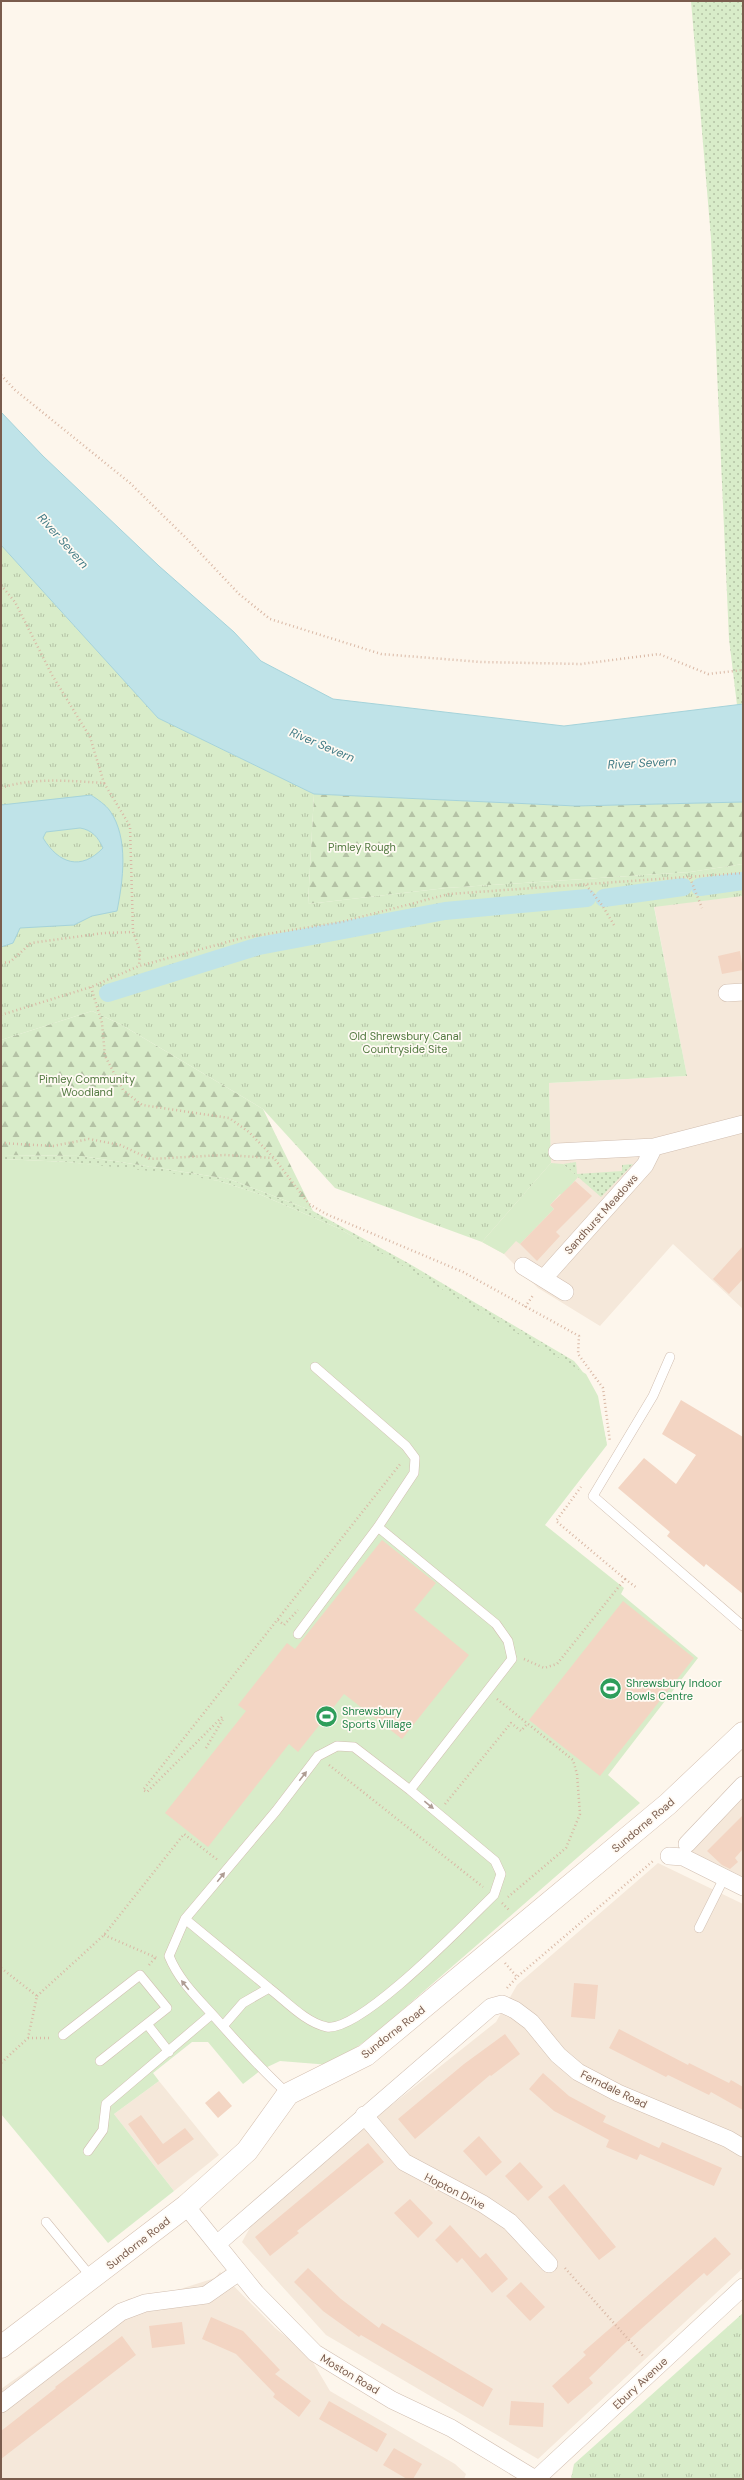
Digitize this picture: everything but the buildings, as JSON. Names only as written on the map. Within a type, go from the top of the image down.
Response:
[{"type":"main road","name":"Sundorne Road","points":[[1,2347],[186,2206],[247,2152],[288,2094],[322,2079],[366,2055],[662,1809],[743,1733]]},
{"type":"street","points":[[557,1152],[654,1147],[743,1124]]},
{"type":"street","name":"Sandhurst Meadows","points":[[544,1278],[645,1165],[654,1147]]},
{"type":"street","points":[[523,1266],[565,1292]]},
{"type":"street","points":[[687,1844],[743,1785]]},
{"type":"street","points":[[669,1856],[683,1858],[743,1887]]},
{"type":"street","points":[[217,2244],[364,2115],[491,2007],[502,2004]]},
{"type":"street","name":"Ferndale Road","points":[[502,2004],[515,2010],[531,2022],[558,2055],[578,2072],[618,2093],[728,2139],[743,2148]]},
{"type":"street","name":"Hopton Drive","points":[[364,2115],[404,2162],[483,2204],[510,2222],[549,2264]]},
{"type":"street","name":"Moston Road","points":[[186,2206],[256,2293],[315,2354],[392,2400],[451,2428],[536,2479]]},
{"type":"street","points":[[1,2404],[121,2312],[145,2303],[206,2295],[239,2272]]},
{"type":"street","name":"Ebury Avenue","points":[[536,2479],[743,2286]]},
{"type":"lane","points":[[670,1357],[653,1396],[593,1496],[743,1626]]},
{"type":"lane","points":[[298,1634],[378,1527],[414,1473],[415,1458],[315,1367]]},
{"type":"lane","points":[[378,1527],[496,1624],[508,1641],[512,1659],[410,1790]]},
{"type":"lane","points":[[185,1919],[312,2021],[328,2027],[349,2022],[373,2008],[494,1895],[501,1874],[495,1861],[428,1804],[354,1747],[337,1746],[318,1756],[185,1919],[169,1956],[181,1980],[261,2070],[288,2094]]},
{"type":"lane","points":[[699,1928],[724,1878]]},
{"type":"lane","points":[[63,2035],[140,1975],[167,2008],[100,2061]]},
{"type":"lane","points":[[223,2026],[243,2003],[269,1988]]},
{"type":"lane","points":[[88,2151],[103,2130],[106,2104],[212,2014]]},
{"type":"lane","points":[[147,2024],[169,2052]]},
{"type":"lane","points":[[46,2222],[92,2278]]},
{"type":"path","points":[[1,375],[15,390],[130,483],[187,539],[239,594],[270,618],[381,654],[482,662],[581,664],[659,654],[708,674],[743,670]]},
{"type":"path","points":[[1,585],[15,602],[52,675],[90,737],[104,783],[130,826],[133,932],[140,950],[139,966]]},
{"type":"path","points":[[1,788],[17,782],[59,781],[104,783]]},
{"type":"path","points":[[1,1015],[91,986],[139,966],[242,938],[341,922],[449,894],[690,878],[743,873]]},
{"type":"path","points":[[690,878],[702,908]]},
{"type":"path","points":[[586,885],[602,905],[614,925]]},
{"type":"path","points":[[1,963],[10,962],[31,943],[104,933],[133,932]]},
{"type":"path","points":[[91,986],[102,1023],[105,1056],[123,1090],[142,1105],[229,1118],[249,1132],[274,1158],[309,1204],[326,1214],[463,1272],[578,1336],[578,1354],[603,1388],[610,1447]]},
{"type":"path","points":[[1,1143],[53,1146],[90,1139],[120,1145],[150,1158],[224,1155],[274,1158]]},
{"type":"path","points":[[206,1748],[223,1719],[222,1717],[147,1792],[143,1790],[410,1452]]},
{"type":"path","points":[[583,1484],[556,1521],[637,1588]]},
{"type":"path","points":[[512,1659],[528,1659],[544,1668],[557,1664],[625,1579]]},
{"type":"path","points":[[487,1690],[573,1760],[577,1774],[580,1814],[566,1848],[502,1902]]},
{"type":"path","points":[[428,1804],[435,1796],[446,1804],[511,1723],[521,1731],[527,1723]]},
{"type":"path","points":[[318,1756],[494,1895]]},
{"type":"path","points":[[1,2063],[28,2038],[37,1996],[104,1935],[184,1834],[228,1868]]},
{"type":"path","points":[[502,2004],[508,1986],[517,1977],[649,1863],[669,1856]]},
{"type":"path","points":[[104,1935],[156,1958],[169,1956]]},
{"type":"path","points":[[1,1968],[37,1996]]},
{"type":"path","points":[[28,2038],[48,2039],[63,2035]]},
{"type":"path","points":[[549,2264],[559,2260],[655,2369]]},
{"type":"shaded area","points":[[743,896],[743,1309],[673,1244],[600,1326],[538,1288],[504,1254],[482,1242],[551,1163],[549,1083],[687,1076],[654,906]]},
{"type":"shaded area","points":[[743,1797],[743,1883],[687,1855]]},
{"type":"shaded area","points":[[658,1863],[743,1904],[743,2268],[538,2459],[326,2335],[242,2242],[252,2224],[354,2135],[496,2022],[517,1985]]},
{"type":"shaded area","points":[[159,2081],[219,2155],[174,2191],[114,2114]]},
{"type":"shaded area","points":[[220,2272],[275,2328],[308,2354],[330,2391],[455,2464],[466,2474],[464,2479],[1,2479],[1,2389],[128,2299],[174,2291],[215,2278]]},
{"type":"green space","points":[[691,1],[743,1],[743,704],[737,705],[729,639],[711,238]]},
{"type":"green space","name":"Old Shrewsbury Canal Countryside Site","points":[[1,545],[158,718],[314,794],[308,904],[446,888],[690,872],[743,864],[743,896],[654,907],[687,1076],[549,1083],[551,1163],[482,1242],[335,1188],[263,1109],[120,1024],[92,1011],[1,1040]]},
{"type":"green space","name":"Pimley Rough","points":[[314,794],[576,806],[743,802],[743,864],[690,872],[446,888],[308,904]]},
{"type":"green space","name":"Pimley Community Woodland","points":[[92,1011],[120,1024],[263,1109],[313,1211],[229,1179],[82,1156],[1,1155],[1,1040]]},
{"type":"green space","points":[[1,1155],[82,1156],[229,1179],[313,1211],[408,1263],[574,1361],[588,1381],[597,1400],[607,1445],[577,1371],[340,1229],[259,1194],[219,1181],[68,1162],[1,1159]]},
{"type":"green space","name":"Shrewsbury Sports Village","points":[[1,1159],[68,1162],[177,1174],[219,1181],[259,1194],[340,1229],[586,1374],[598,1396],[607,1445],[545,1525],[624,1588],[621,1594],[698,1658],[608,1775],[640,1803],[370,2038],[330,2065],[280,2061],[261,2070],[243,2084],[208,2042],[192,2042],[153,2073],[159,2081],[114,2114],[174,2191],[108,2243],[1,2114]]},
{"type":"green space","points":[[576,1162],[577,1174],[622,1171],[622,1165],[633,1164],[601,1197],[563,1164]]},
{"type":"green space","points":[[551,1163],[563,1164],[578,1177],[565,1192],[577,1210],[560,1194],[550,1205],[554,1209],[520,1244],[516,1241],[504,1254],[482,1242]]},
{"type":"green space","points":[[743,2313],[743,2479],[571,2479],[574,2464]]},
{"type":"water","name":"River Severn","points":[[1,412],[43,456],[159,566],[234,632],[261,661],[333,699],[564,726],[743,704],[743,802],[576,806],[314,794],[158,718],[1,545]]},
{"type":"water","points":[[91,795],[104,804],[116,822],[122,847],[123,860],[121,887],[117,911],[92,916],[74,925],[20,928],[13,943],[1,947],[1,805]],"holes":[[[80,828],[88,830],[94,835],[103,848],[87,860],[79,862],[63,859],[49,847],[43,838],[46,832]]]},
{"type":"waterway","points":[[700,887],[743,881]]},
{"type":"waterway","points":[[604,898],[683,887]]},
{"type":"waterway","points":[[108,993],[259,946],[445,911],[587,898]]},
{"type":"place","name":"Shrewsbury Indoor Bowls Centre","points":[[611,1689]]},
{"type":"place","name":"Shrewsbury Sports Village","points":[[327,1717]]}]
